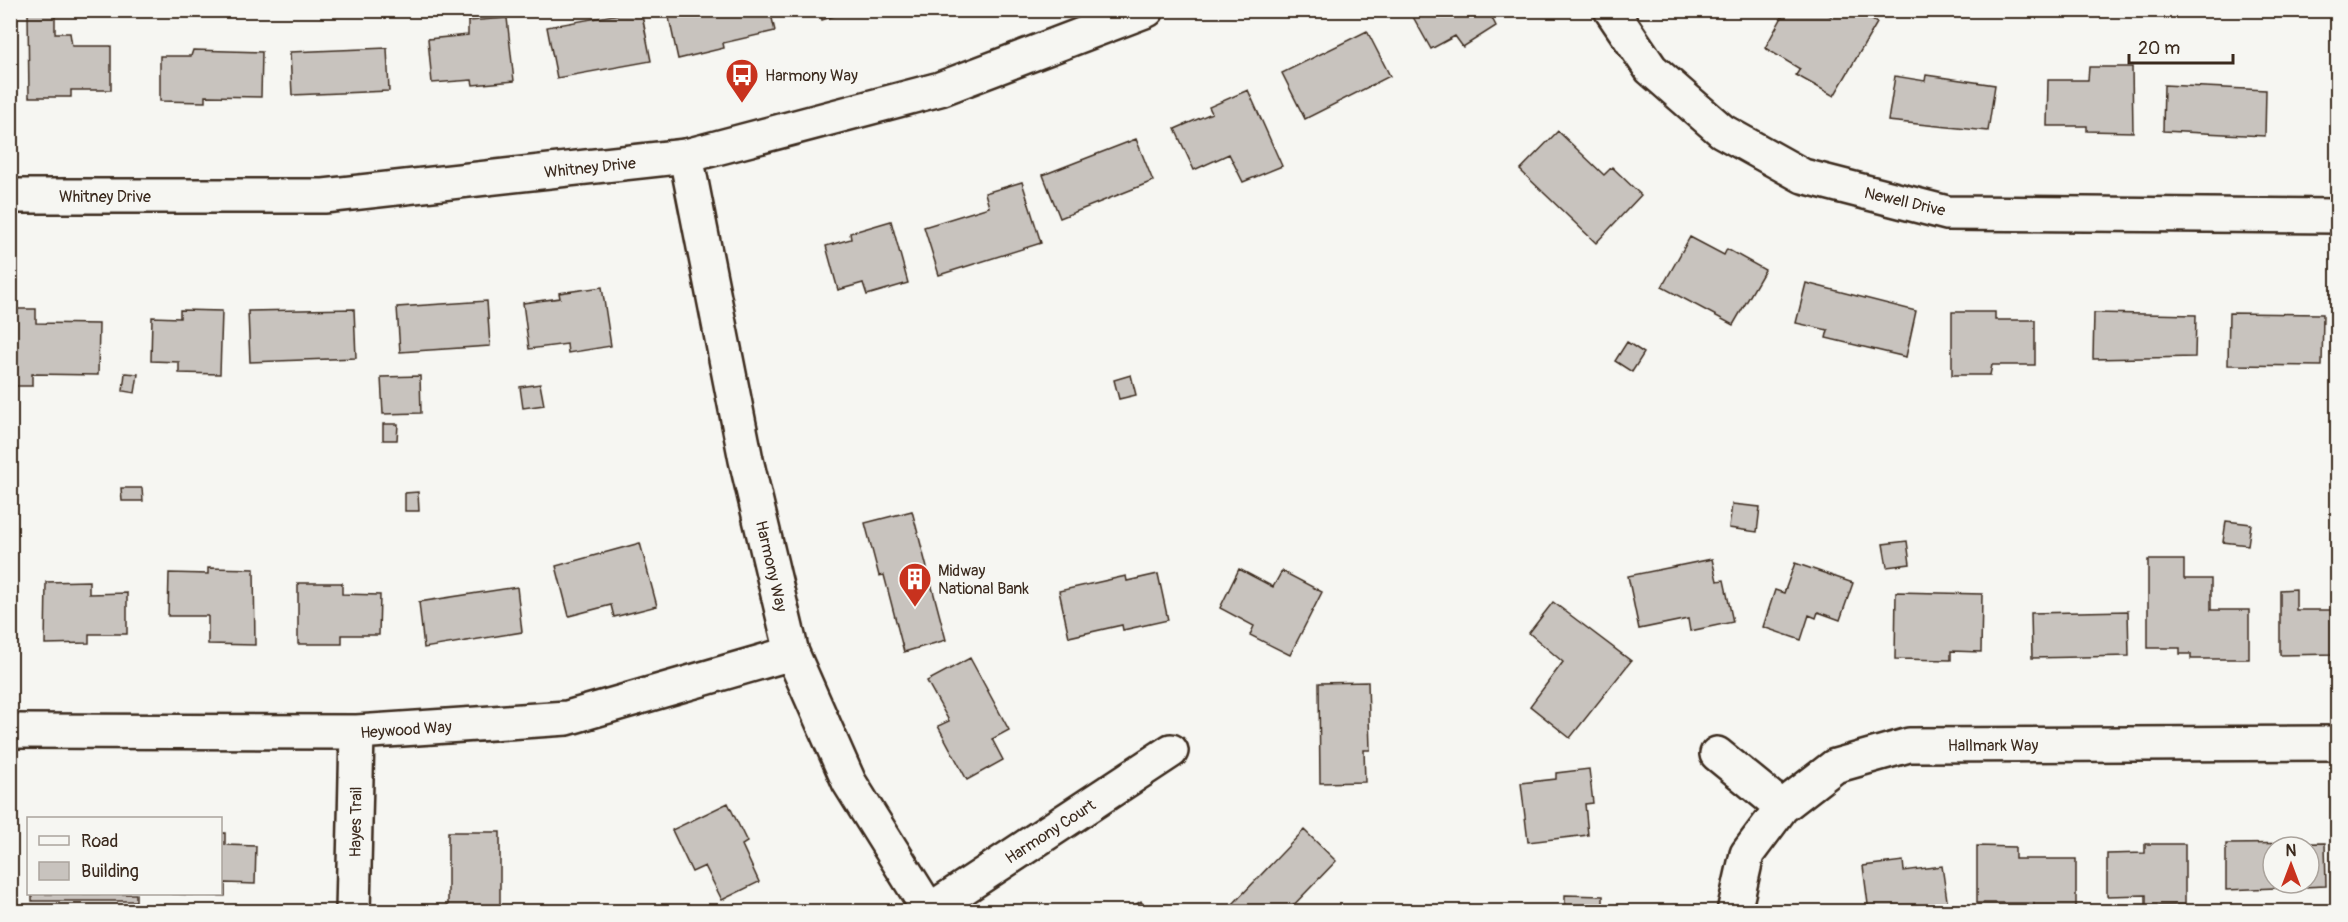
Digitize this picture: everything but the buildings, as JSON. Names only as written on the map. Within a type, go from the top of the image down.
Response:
[{"type":"street","name":"Whitney Drive","points":[[10,196],[324,196],[686,156],[940,89],[1147,10]]},
{"type":"street","name":"Newell Drive","points":[[1611,10],[1651,69],[1722,131],[1803,176],[1947,213],[2337,216]]},
{"type":"street","name":"Harmony Way","points":[[686,156],[746,460],[792,653],[849,782],[930,911]]},
{"type":"street","name":"Heywood Way","points":[[10,731],[357,732],[567,718],[792,653]]},
{"type":"street","name":"Hayes Trail","points":[[353,912],[357,732]]},
{"type":"street","name":"Hallmark Way","points":[[1734,912],[1747,854],[1782,807],[1835,766],[1909,745],[2337,743]]},
{"type":"street","name":"Harmony Court","points":[[930,911],[1171,751]]},
{"type":"street","points":[[1717,754],[1782,807]]},
{"type":"place","name":"Harmony Way","points":[[742,104]]},
{"type":"place","name":"Midway National Bank","points":[[915,608]]}]
